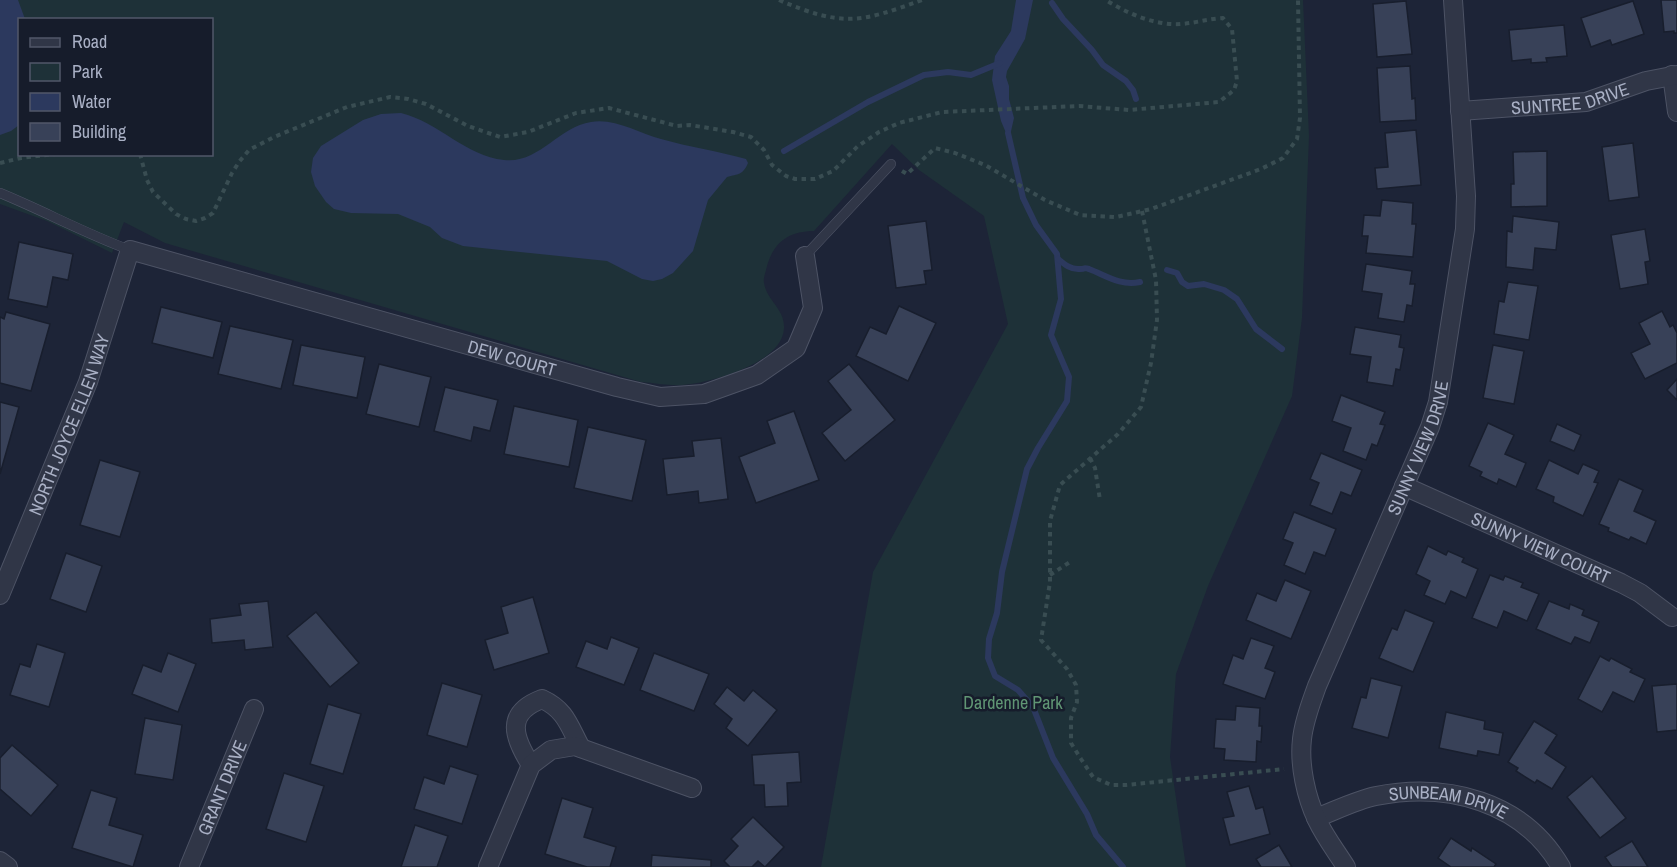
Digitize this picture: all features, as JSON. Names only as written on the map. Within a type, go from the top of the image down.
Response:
[{"type":"street","name":"SUNNY VIEW DRIVE","points":[[1346,867],[1329,843],[1316,818],[1306,789],[1302,740],[1307,713],[1314,695],[1430,427],[1438,402],[1465,229],[1466,196],[1453,0]]},
{"type":"street","name":"SUNTREE DRIVE","points":[[1460,111],[1586,102],[1646,81],[1675,75]]},
{"type":"street","points":[[1675,75],[1677,111]]},
{"type":"street","name":"DEW COURT","points":[[130,250],[617,387],[660,397],[704,394],[757,375],[795,348],[813,308],[805,256]]},
{"type":"street","name":"NORTH JOYCE ELLEN WAY","points":[[0,595],[88,382],[130,250]]},
{"type":"street","name":"SUNNY VIEW COURT","points":[[1404,486],[1621,583],[1640,593],[1672,618]]},
{"type":"street","points":[[531,765],[516,737],[518,716],[528,704],[542,699],[555,705],[565,716],[581,748]]},
{"type":"street","name":"GRANT DRIVE","points":[[189,867],[254,709]]},
{"type":"street","points":[[488,867],[531,765],[551,750],[575,746],[692,788]]},
{"type":"street","name":"SUNBEAM DRIVE","points":[[1316,818],[1375,796],[1423,791],[1469,796],[1519,820],[1561,867]]},
{"type":"street","points":[[0,861],[8,867]]},
{"type":"lane","points":[[805,256],[891,164]]},
{"type":"lane","points":[[0,194],[130,250]]},
{"type":"path","points":[[779,0],[817,14],[837,19],[855,20],[895,11],[922,0]]},
{"type":"path","points":[[141,156],[153,192],[176,214],[196,221],[213,213],[232,173],[249,150],[347,107],[390,97],[426,104],[468,126],[500,137],[528,132],[576,113],[609,108],[677,126],[690,125],[733,132],[751,137],[778,171],[795,179],[806,180],[824,176],[833,171],[858,146],[879,132],[898,123],[942,112],[1079,106],[1129,110],[1219,102],[1234,90],[1237,81],[1232,29],[1223,18],[1167,24],[1138,16],[1106,0]]},
{"type":"path","points":[[891,164],[907,174],[935,148],[985,165],[1045,200],[1080,215],[1116,217],[1142,211],[1262,169],[1283,158],[1297,139],[1299,118],[1298,0]]},
{"type":"path","points":[[0,163],[38,156]]},
{"type":"path","points":[[1142,211],[1156,280],[1157,320],[1151,363],[1141,407],[1118,434],[1060,485],[1050,521],[1050,575],[1041,640],[1067,669],[1076,685],[1077,702],[1071,718],[1071,743],[1093,777],[1111,785],[1126,785],[1303,767]]},
{"type":"path","points":[[1090,458],[1095,468],[1100,500]]},
{"type":"path","points":[[1050,575],[1070,562]]},
{"type":"green space","name":"Dardenne Park","points":[[0,0],[1303,0],[1309,136],[1302,318],[1292,396],[1208,586],[1176,674],[1170,757],[1186,867],[821,867],[873,572],[1008,324],[984,216],[919,170],[892,144],[814,231],[789,236],[772,253],[764,281],[769,295],[782,315],[784,328],[781,340],[772,351],[744,369],[710,380],[683,385],[641,382],[165,243],[124,222],[112,253],[47,221],[0,204]]},
{"type":"water","points":[[0,0],[18,0],[25,18],[18,18],[18,126],[0,135]]},
{"type":"water","points":[[1016,0],[1033,0],[1025,39],[1007,71],[1009,99],[1014,118],[1009,140],[1001,121],[992,80],[995,56],[1011,31]]},
{"type":"water","points":[[401,113],[414,117],[477,152],[504,160],[516,160],[528,156],[579,125],[600,121],[618,124],[672,142],[746,159],[748,163],[742,172],[727,177],[708,200],[693,251],[673,273],[653,281],[642,279],[607,261],[463,246],[442,238],[430,227],[398,214],[351,213],[334,209],[315,186],[311,172],[313,158],[321,146],[363,120],[381,114]]},
{"type":"building","points":[[1661,0],[1677,0],[1677,33],[1664,32]]},
{"type":"building","points":[[1406,1],[1412,54],[1377,57],[1373,4]]},
{"type":"building","points":[[1633,1],[1644,34],[1612,45],[1610,40],[1591,47],[1581,18]]},
{"type":"building","points":[[1564,25],[1567,56],[1546,58],[1547,62],[1531,63],[1531,59],[1512,61],[1509,30]]},
{"type":"building","points":[[1410,66],[1416,120],[1380,122],[1377,68]]},
{"type":"building","points":[[1416,130],[1421,185],[1377,189],[1375,168],[1388,167],[1385,133]]},
{"type":"building","points":[[1633,143],[1639,197],[1609,201],[1602,147]]},
{"type":"building","points":[[1547,151],[1547,206],[1511,207],[1511,184],[1514,184],[1513,152]]},
{"type":"building","points":[[1382,200],[1413,203],[1412,224],[1416,224],[1413,257],[1366,253],[1368,236],[1362,236],[1364,215],[1380,216]]},
{"type":"building","points":[[1513,216],[1559,222],[1556,250],[1535,248],[1533,270],[1506,267],[1507,231],[1512,232]]},
{"type":"building","points":[[926,221],[932,270],[924,271],[926,284],[896,288],[888,226]]},
{"type":"building","points":[[1645,229],[1650,261],[1645,262],[1648,284],[1620,289],[1611,235]]},
{"type":"building","points":[[19,242],[73,254],[68,280],[53,277],[47,307],[8,299]]},
{"type":"building","points":[[1366,264],[1412,271],[1410,284],[1415,284],[1412,306],[1407,305],[1404,322],[1378,318],[1382,294],[1362,291]]},
{"type":"building","points":[[1508,282],[1538,286],[1529,340],[1494,334],[1499,301],[1504,302]]},
{"type":"building","points":[[899,306],[936,323],[908,381],[856,356],[870,327],[886,334]]},
{"type":"building","points":[[161,307],[222,322],[213,358],[152,343]]},
{"type":"building","points":[[1662,311],[1670,327],[1673,325],[1677,333],[1677,363],[1645,379],[1631,353],[1650,344],[1639,323]]},
{"type":"building","points":[[6,312],[50,324],[31,391],[0,383],[0,317],[4,319]]},
{"type":"building","points":[[230,326],[293,340],[281,389],[218,374]]},
{"type":"building","points":[[1355,327],[1401,335],[1399,347],[1404,348],[1400,370],[1396,369],[1393,386],[1367,382],[1371,357],[1350,354]]},
{"type":"building","points":[[301,345],[365,357],[357,398],[293,385]]},
{"type":"building","points":[[1493,345],[1524,351],[1514,404],[1483,398]]},
{"type":"building","points":[[379,364],[431,377],[419,427],[366,414]]},
{"type":"building","points":[[849,364],[895,420],[845,461],[822,433],[851,410],[828,381]]},
{"type":"building","points":[[1677,379],[1677,400],[1667,390]]},
{"type":"building","points":[[445,387],[498,400],[490,431],[474,427],[471,441],[434,431]]},
{"type":"building","points":[[1341,395],[1385,412],[1380,424],[1385,425],[1377,446],[1372,444],[1366,460],[1343,451],[1351,428],[1332,421]]},
{"type":"building","points":[[0,402],[19,407],[0,474]]},
{"type":"building","points":[[514,406],[578,420],[569,467],[504,454]]},
{"type":"building","points":[[794,411],[819,480],[756,503],[739,457],[775,443],[767,421]]},
{"type":"building","points":[[1488,423],[1514,435],[1505,454],[1526,463],[1516,487],[1499,479],[1497,484],[1480,476],[1482,472],[1469,466]]},
{"type":"building","points":[[1557,424],[1581,435],[1574,451],[1550,441]]},
{"type":"building","points":[[588,427],[646,440],[632,501],[574,488]]},
{"type":"building","points":[[721,438],[728,499],[699,503],[698,491],[667,495],[663,459],[694,456],[692,441]]},
{"type":"building","points":[[1321,453],[1362,470],[1351,496],[1341,492],[1332,514],[1310,505],[1319,483],[1310,479]]},
{"type":"building","points":[[100,460],[140,472],[120,537],[80,525]]},
{"type":"building","points":[[1549,460],[1578,474],[1583,464],[1599,471],[1594,482],[1598,483],[1583,516],[1553,502],[1554,497],[1536,489]]},
{"type":"building","points":[[1619,479],[1643,490],[1634,511],[1656,521],[1646,544],[1631,537],[1629,540],[1608,531],[1609,528],[1599,524]]},
{"type":"building","points":[[1294,512],[1336,529],[1325,556],[1314,552],[1305,574],[1284,565],[1293,543],[1283,539]]},
{"type":"building","points":[[1428,546],[1446,555],[1448,551],[1464,558],[1462,562],[1478,569],[1466,598],[1451,591],[1445,604],[1424,595],[1430,581],[1416,574]]},
{"type":"building","points":[[66,553],[102,566],[86,612],[50,599]]},
{"type":"building","points":[[1490,575],[1503,580],[1505,576],[1523,583],[1521,587],[1539,594],[1527,621],[1504,611],[1497,628],[1472,618]]},
{"type":"building","points":[[1285,580],[1311,591],[1291,639],[1246,620],[1257,593],[1276,601]]},
{"type":"building","points":[[533,597],[549,653],[494,670],[485,640],[508,633],[501,607]]},
{"type":"building","points":[[268,601],[273,647],[245,650],[244,640],[212,643],[210,619],[241,615],[239,604]]},
{"type":"building","points":[[1549,601],[1569,609],[1570,604],[1584,610],[1582,615],[1599,622],[1590,643],[1575,637],[1571,644],[1536,629]]},
{"type":"building","points":[[1405,610],[1434,622],[1413,672],[1379,658],[1392,628],[1397,630]]},
{"type":"building","points":[[316,612],[359,663],[330,687],[287,636]]},
{"type":"building","points":[[611,637],[639,648],[624,685],[576,667],[586,641],[607,649]]},
{"type":"building","points":[[1251,638],[1274,646],[1265,668],[1275,672],[1265,699],[1223,684],[1233,655],[1243,659]]},
{"type":"building","points":[[37,644],[65,653],[49,707],[10,695],[20,664],[30,667]]},
{"type":"building","points":[[168,653],[196,664],[178,712],[132,694],[143,665],[161,672]]},
{"type":"building","points":[[654,653],[709,674],[694,711],[640,690]]},
{"type":"building","points":[[1600,656],[1609,661],[1611,658],[1632,669],[1630,672],[1645,679],[1634,702],[1613,692],[1602,712],[1578,699]]},
{"type":"building","points":[[1371,678],[1402,686],[1388,738],[1352,728],[1361,697],[1366,698]]},
{"type":"building","points":[[442,683],[482,695],[467,747],[427,735]]},
{"type":"building","points":[[1677,684],[1677,730],[1657,732],[1652,686]]},
{"type":"building","points":[[727,687],[744,701],[753,690],[777,710],[748,746],[726,728],[732,719],[714,704]]},
{"type":"building","points":[[328,704],[361,714],[343,774],[310,764]]},
{"type":"building","points":[[1236,706],[1260,708],[1261,742],[1257,741],[1256,762],[1224,760],[1225,749],[1214,748],[1216,719],[1235,720]]},
{"type":"building","points":[[1446,712],[1485,721],[1484,729],[1503,733],[1499,755],[1478,751],[1477,756],[1439,748]]},
{"type":"building","points":[[145,718],[182,725],[173,780],[135,774]]},
{"type":"building","points":[[1534,721],[1557,735],[1545,753],[1566,767],[1552,789],[1537,780],[1535,783],[1516,771],[1518,768],[1508,762]]},
{"type":"building","points":[[12,745],[58,785],[31,816],[0,789],[0,758]]},
{"type":"building","points":[[799,752],[801,782],[787,783],[788,806],[765,807],[764,785],[754,785],[752,755]]},
{"type":"building","points":[[450,766],[478,775],[462,824],[414,809],[424,777],[444,784]]},
{"type":"building","points":[[284,773],[324,786],[306,842],[266,829]]},
{"type":"building","points":[[1592,776],[1626,818],[1600,838],[1567,797]]},
{"type":"building","points":[[1249,786],[1256,809],[1263,807],[1270,834],[1230,845],[1223,818],[1234,816],[1227,792]]},
{"type":"building","points":[[91,790],[117,798],[109,825],[143,835],[133,867],[72,848]]},
{"type":"building","points":[[562,798],[593,808],[584,837],[616,847],[610,867],[587,867],[545,854]]},
{"type":"building","points":[[753,817],[784,847],[765,867],[758,861],[752,867],[730,867],[724,861],[738,846],[731,839]]},
{"type":"building","points":[[415,825],[448,836],[437,867],[401,867]]},
{"type":"building","points":[[1451,838],[1471,851],[1472,848],[1496,864],[1494,867],[1451,867],[1438,858]]},
{"type":"building","points":[[1632,841],[1648,867],[1612,867],[1605,857]]},
{"type":"building","points":[[1279,845],[1292,867],[1261,867],[1256,859]]},
{"type":"building","points":[[652,855],[711,860],[711,867],[651,867]]},
{"type":"waterway","points":[[1052,3],[1103,65],[1126,81],[1136,99]]},
{"type":"waterway","points":[[784,151],[868,102],[924,75],[948,72],[971,75],[1000,63]]},
{"type":"waterway","points":[[1008,133],[1023,198],[1036,225],[1057,254],[1061,299],[1051,335],[1069,377],[1067,401],[1027,469],[1002,572],[997,613],[989,639],[988,658],[995,676],[1018,690],[1033,707],[1053,758],[1087,814],[1096,835],[1123,867]]},
{"type":"waterway","points":[[1058,259],[1074,269],[1089,269],[1126,283],[1140,282]]},
{"type":"waterway","points":[[1167,270],[1177,273],[1182,282],[1188,286],[1204,284],[1224,290],[1237,299],[1256,329],[1282,349]]}]
